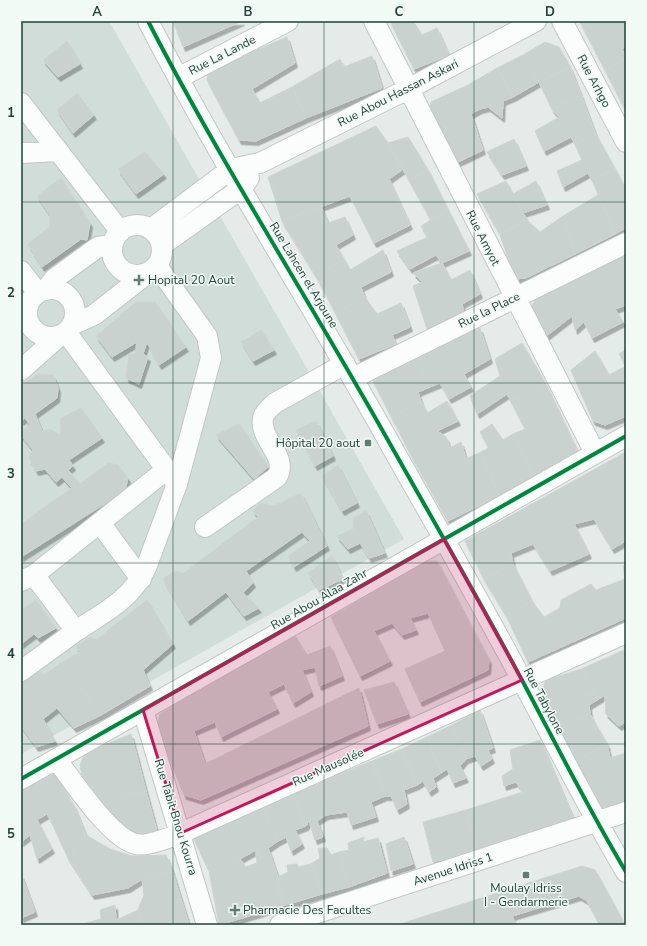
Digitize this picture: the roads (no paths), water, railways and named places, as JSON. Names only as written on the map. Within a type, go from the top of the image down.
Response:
[{"type":"street","name":"Rue Lahcen el Arjoune","points":[[148,21],[178,78],[349,371],[444,539]]},
{"type":"street","name":"Rue La Lande","points":[[178,78],[288,21]]},
{"type":"street","name":"Rue Amyot","points":[[374,21],[514,298],[595,453]]},
{"type":"street","name":"Rue Abou Hassan Askari","points":[[231,169],[260,163],[408,89],[536,21]]},
{"type":"street","name":"Rue Arhgo","points":[[562,21],[626,142]]},
{"type":"street","points":[[21,103],[58,151],[116,238]]},
{"type":"street","points":[[21,153],[58,151]]},
{"type":"street","name":"Rue Abou Hassan Askari","points":[[162,245],[242,188],[260,163]]},
{"type":"street","points":[[151,229],[231,169]]},
{"type":"street","points":[[135,225],[143,225],[151,229],[156,233],[162,245],[162,252],[154,269],[94,315],[65,331],[48,337],[39,334],[31,328],[27,309],[34,297],[54,279],[98,247],[116,238],[135,225]]},
{"type":"street","points":[[116,238],[111,254],[119,269],[134,276],[154,269]]},
{"type":"street","name":"Rue la Place","points":[[205,527],[277,477],[281,471],[281,464],[264,429],[263,417],[275,403],[514,298],[626,243]]},
{"type":"street","points":[[21,671],[130,594],[141,579],[172,477],[210,367],[210,348],[207,336],[154,269]]},
{"type":"street","points":[[21,271],[34,297]]},
{"type":"street","points":[[21,370],[65,331],[75,316],[74,307],[70,299],[64,293],[55,290],[34,297]]},
{"type":"street","points":[[65,331],[172,477]]},
{"type":"street","name":"Rue Abou Alaa Zahr","points":[[21,779],[626,436]]},
{"type":"street","points":[[76,631],[28,578],[100,523],[172,477]]},
{"type":"street","points":[[100,523],[141,579]]},
{"type":"street","name":"Rue Tabylone","points":[[444,539],[522,680],[597,823],[626,872]]},
{"type":"street","name":"Rue Mausolée","points":[[56,759],[94,808],[122,838],[137,845],[167,839],[626,633]]},
{"type":"street","name":"Rue Tabit Bnou Kourra","points":[[143,710],[181,833],[207,925]]},
{"type":"street","name":"Avenue Idriss 1","points":[[280,925],[597,823],[626,812]]},
{"type":"place","name":"Hopital 20 Aout","points":[[139,280]]},
{"type":"place","name":"Hôpital 20 aout","points":[[368,443]]},
{"type":"place","name":"Moulay Idriss I - Gendarmerie","points":[[526,875]]},
{"type":"place","name":"Pharmacie Des Facultes","points":[[235,910]]}]
